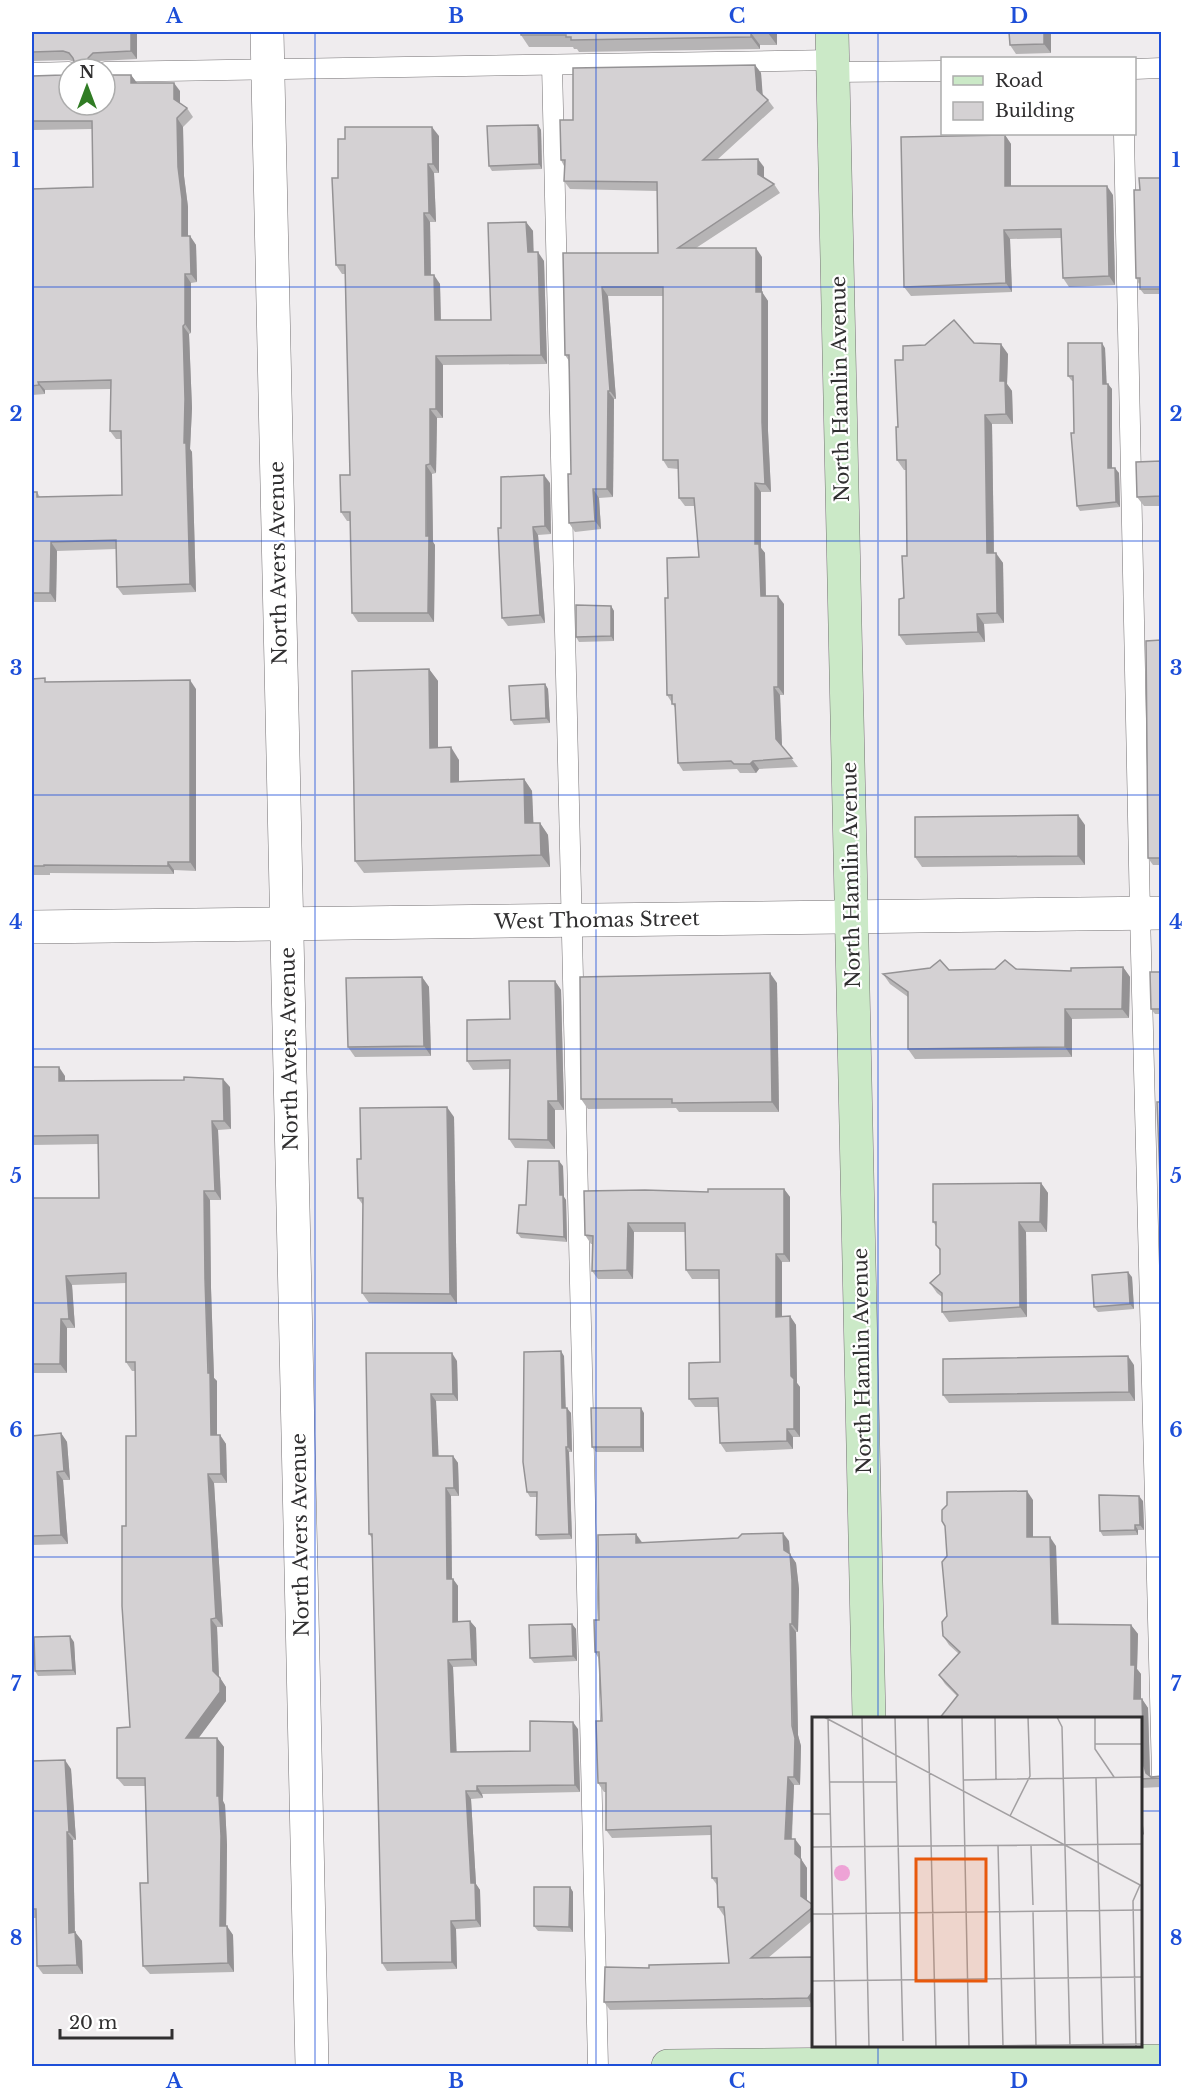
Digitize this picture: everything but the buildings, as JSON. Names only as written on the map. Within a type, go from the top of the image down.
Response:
[{"type":"street","name":"North Avers Avenue","points":[[267,32],[312,2067]]},
{"type":"street","name":"North Hamlin Avenue","points":[[833,54],[870,1717]]},
{"type":"street","name":"West Thomas Street","points":[[32,927],[1151,913]]},
{"type":"street","points":[[668,2067],[877,2059],[1161,2061]]},
{"type":"lane","points":[[117,72],[552,65],[833,54],[941,71]]},
{"type":"lane","points":[[552,65],[598,2067]]},
{"type":"lane","points":[[1136,69],[1161,68]]},
{"type":"lane","points":[[32,73],[57,72]]},
{"type":"lane","points":[[1124,135],[1151,913],[1161,1775]]}]
